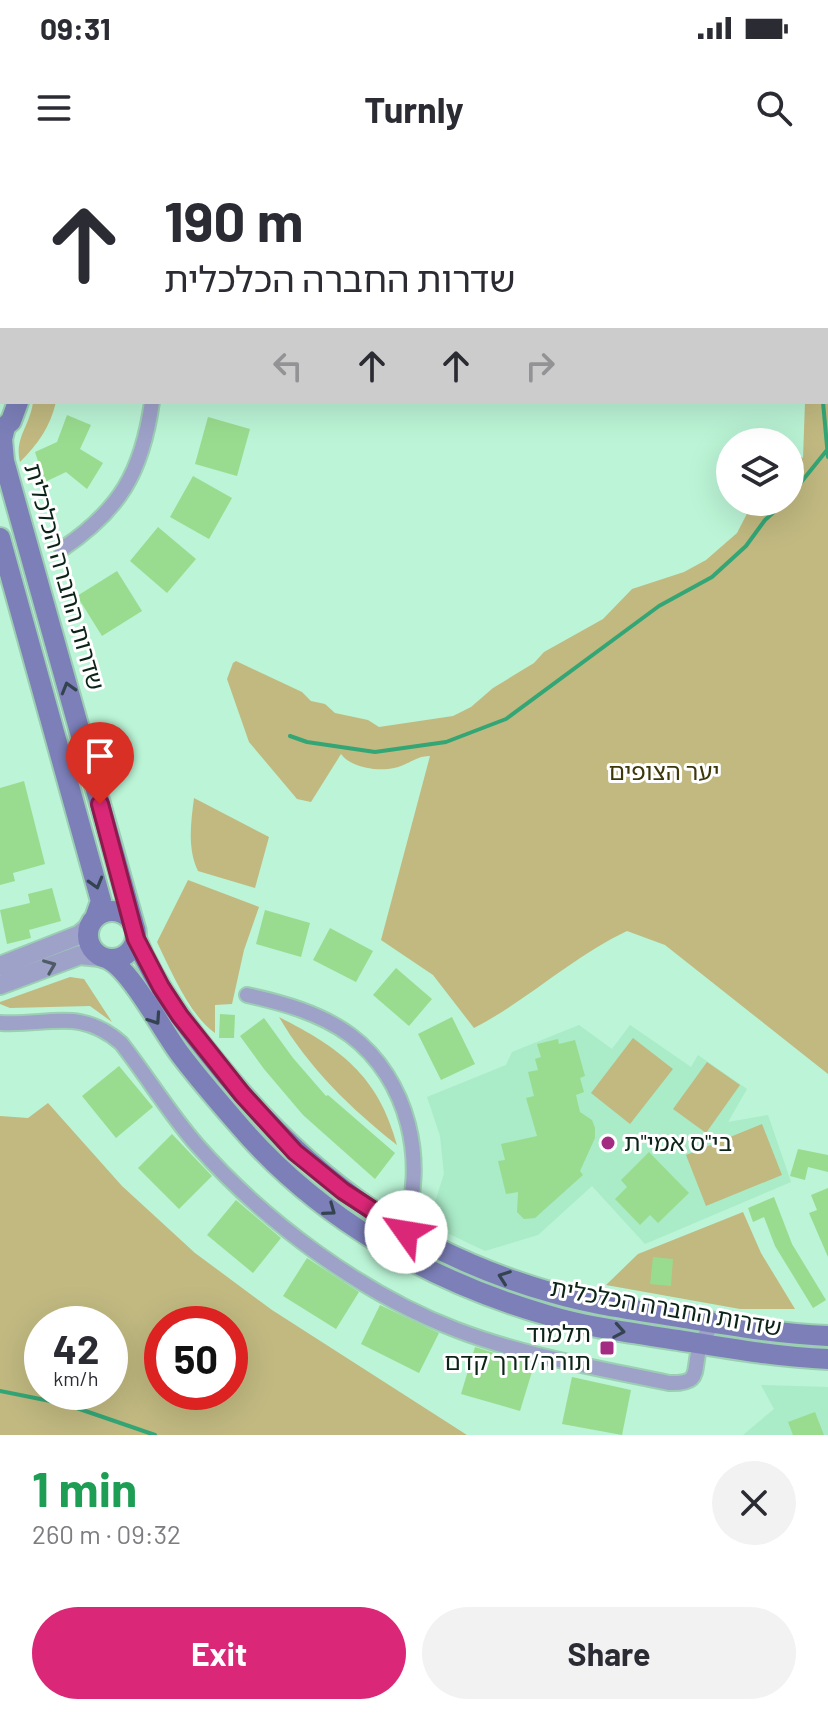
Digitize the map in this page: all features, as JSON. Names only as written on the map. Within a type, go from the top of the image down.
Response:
[{"type":"main road","points":[[2,429],[11,421],[17,404]]},
{"type":"main road","name":"שדרות החברה הכלכלית","points":[[2,429],[4,461],[135,932],[161,987],[180,1016],[257,1112],[320,1173],[365,1207],[403,1230],[476,1266],[555,1294],[713,1323],[828,1336]]},
{"type":"main road","points":[[0,538],[101,901],[92,922],[89,944],[104,958],[121,958],[130,951],[135,932],[129,918],[118,911],[104,912],[92,922]]},
{"type":"main road","name":"שדרות החברה הכלכלית","points":[[104,958],[124,970],[182,1057],[240,1127],[305,1191],[352,1226],[438,1274],[523,1308],[580,1324],[701,1344],[828,1359]]},
{"type":"street","points":[[62,549],[88,532],[116,502],[140,457],[149,428],[152,404]]},
{"type":"street","points":[[0,966],[79,935],[92,922]]},
{"type":"street","points":[[0,985],[80,955],[104,958]]},
{"type":"street","points":[[247,995],[306,1011],[339,1028],[367,1050],[390,1083],[406,1116],[415,1172],[411,1209],[403,1230]]},
{"type":"street","points":[[0,1023],[91,1022],[109,1032],[130,1054],[199,1146],[273,1218],[365,1284],[455,1329],[551,1358],[669,1383],[685,1383],[692,1380],[701,1344],[713,1323]]},
{"type":"shaded area","points":[[579,1025],[612,1049],[630,1025],[691,1067],[698,1055],[747,1089],[728,1122],[768,1115],[791,1182],[645,1244],[592,1186],[538,1235],[485,1251],[441,1230],[430,1217],[444,1174],[440,1136],[427,1097],[506,1065],[512,1052]]},
{"type":"shaded area","points":[[761,1385],[828,1387],[828,1435],[743,1435],[774,1409]]},
{"type":"green space","points":[[32,404],[55,404],[42,435],[20,462],[19,446]]},
{"type":"green space","name":"יער הצופים","points":[[805,404],[828,404],[828,1074],[665,945],[627,931],[587,953],[513,1005],[474,1028],[433,975],[381,940],[430,756],[399,767],[380,769],[358,765],[341,754],[311,802],[297,799],[249,742],[227,679],[233,663],[236,661],[302,692],[311,701],[325,704],[335,713],[368,720],[379,727],[453,716],[534,663],[544,652],[603,619],[632,589],[684,572],[706,560],[737,533],[746,516],[804,516]]},
{"type":"green space","points":[[194,798],[269,837],[255,888],[198,871],[191,844]]},
{"type":"green space","points":[[188,880],[259,907],[244,950],[232,1004],[215,1005],[215,1033],[189,1004],[157,942]]},
{"type":"green space","points":[[70,977],[84,979],[112,1022],[90,1006],[10,1008],[0,1004],[0,1002]]},
{"type":"green space","points":[[279,1017],[320,1040],[354,1066],[379,1100],[397,1145],[332,1086],[303,1053]]},
{"type":"green space","points":[[633,1038],[673,1069],[630,1124],[591,1093]]},
{"type":"green space","points":[[707,1062],[740,1085],[706,1133],[673,1109]]},
{"type":"green space","points":[[48,1103],[122,1186],[195,1253],[272,1310],[467,1435],[0,1435],[0,1116],[28,1118]]},
{"type":"green space","points":[[762,1124],[782,1175],[706,1206],[686,1155]]},
{"type":"green space","points":[[743,1212],[761,1253],[795,1309],[740,1309],[606,1285],[638,1254]]},
{"type":"building","points":[[67,415],[91,425],[80,449],[103,463],[87,489],[66,472],[45,482],[35,452],[57,442]]},
{"type":"building","points":[[208,417],[250,429],[237,476],[195,464]]},
{"type":"building","points":[[193,476],[232,498],[209,539],[170,517]]},
{"type":"building","points":[[158,527],[196,559],[167,593],[130,561]]},
{"type":"building","points":[[117,571],[142,611],[102,636],[77,596]]},
{"type":"building","points":[[24,781],[45,864],[13,873],[15,881],[0,885],[0,788]]},
{"type":"building","points":[[52,888],[61,921],[29,930],[31,938],[7,944],[0,910],[30,903],[28,894]]},
{"type":"building","points":[[265,910],[310,923],[301,957],[256,944]]},
{"type":"building","points":[[330,928],[373,951],[356,982],[313,960]]},
{"type":"building","points":[[396,968],[432,999],[409,1026],[373,995]]},
{"type":"building","points":[[220,1014],[235,1015],[234,1038],[219,1038]]},
{"type":"building","points":[[452,1017],[475,1064],[441,1080],[418,1034]]},
{"type":"building","points":[[264,1018],[326,1096],[395,1153],[375,1179],[303,1115],[240,1036]]},
{"type":"building","points":[[558,1039],[559,1044],[575,1040],[585,1076],[580,1078],[584,1092],[576,1095],[580,1112],[592,1120],[595,1138],[580,1171],[583,1175],[535,1218],[524,1219],[517,1212],[518,1192],[506,1194],[498,1161],[505,1160],[501,1144],[537,1136],[526,1098],[534,1096],[528,1072],[538,1070],[535,1059],[541,1057],[537,1044]]},
{"type":"building","points":[[119,1066],[153,1107],[116,1138],[82,1096]]},
{"type":"building","points":[[172,1134],[212,1176],[179,1209],[138,1168]]},
{"type":"building","points":[[798,1149],[828,1155],[828,1172],[808,1167],[805,1180],[790,1176]]},
{"type":"building","points":[[649,1152],[689,1193],[658,1223],[650,1215],[640,1225],[615,1199],[627,1187],[621,1180]]},
{"type":"building","points":[[828,1188],[828,1257],[809,1213],[817,1210],[811,1195]]},
{"type":"building","points":[[774,1197],[792,1244],[826,1300],[813,1308],[775,1246],[764,1217],[753,1222],[748,1208]]},
{"type":"building","points":[[236,1200],[281,1238],[253,1273],[207,1235]]},
{"type":"building","points":[[653,1257],[673,1259],[671,1286],[650,1284]]},
{"type":"building","points":[[307,1258],[359,1292],[336,1329],[283,1296]]},
{"type":"building","points":[[380,1305],[439,1333],[419,1373],[361,1344]]},
{"type":"building","points":[[475,1347],[534,1365],[520,1411],[461,1394]]},
{"type":"building","points":[[572,1377],[631,1390],[622,1435],[562,1424]]},
{"type":"building","points":[[815,1412],[824,1435],[793,1435],[788,1422]]},
{"type":"waterway","points":[[823,404],[828,457]]},
{"type":"waterway","points":[[804,479],[827,450]]},
{"type":"waterway","points":[[290,736],[307,742],[375,752],[446,742],[506,719],[659,606],[712,577],[746,546],[769,516]]},
{"type":"waterway","points":[[0,1391],[65,1404],[155,1435]]},
{"type":"place","name":"בי\"ס אמי\"ת","points":[[608,1143]]},
{"type":"place","name":"תלמוד תורה/דרך קדם","points":[[607,1348]]},
{"type":"route","points":[[100,804],[136,939],[180,1016],[257,1112],[295,1152],[365,1207],[406,1232]]}]
